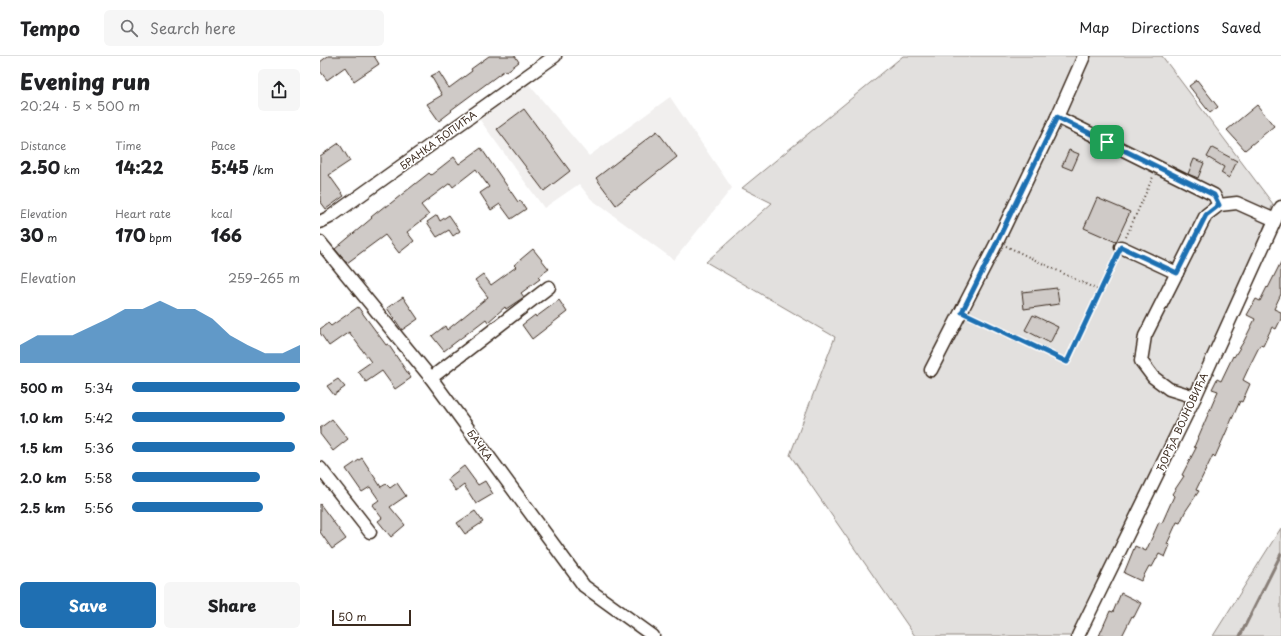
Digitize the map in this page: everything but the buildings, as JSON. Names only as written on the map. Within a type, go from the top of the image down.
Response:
[{"type":"street","name":"БРАНКА ЋОПИЋА","points":[[320,222],[330,217],[555,56]]},
{"type":"street","points":[[931,370],[997,242],[1057,117],[1084,56]]},
{"type":"street","points":[[1057,117],[1214,195],[1219,205]]},
{"type":"street","points":[[1195,397],[1169,389],[1153,377],[1142,361],[1145,336],[1206,215],[1219,205],[1237,203],[1275,220]]},
{"type":"street","name":"ЂОРЂА ВОЈНОВИЋА","points":[[1078,636],[1195,397],[1281,207]]},
{"type":"street","name":"БАЧКА","points":[[320,242],[430,378],[584,586],[652,636]]},
{"type":"street","points":[[1121,247],[1177,273]]},
{"type":"street","points":[[430,378],[549,287]]},
{"type":"street","points":[[320,468],[370,532]]},
{"type":"path","points":[[962,312],[1067,362],[1158,167]]},
{"type":"path","points":[[997,242],[1100,291]]},
{"type":"shaded area","points":[[903,56],[1162,56],[1273,204],[1207,374],[1071,636],[915,636],[790,455],[835,337],[706,262],[772,203],[742,188]]},
{"type":"shaded area","points":[[526,81],[589,156],[670,97],[732,188],[674,260],[591,199],[579,184],[544,208],[480,120]]},
{"type":"shaded area","points":[[1281,528],[1281,636],[1213,636]]},
{"type":"waterway","points":[[1240,636],[1281,554]]},
{"type":"route","points":[[1057,117],[1107,142],[1214,195],[1219,205],[1206,215],[1177,273],[1121,247],[1067,362],[962,312],[1057,117]]}]
